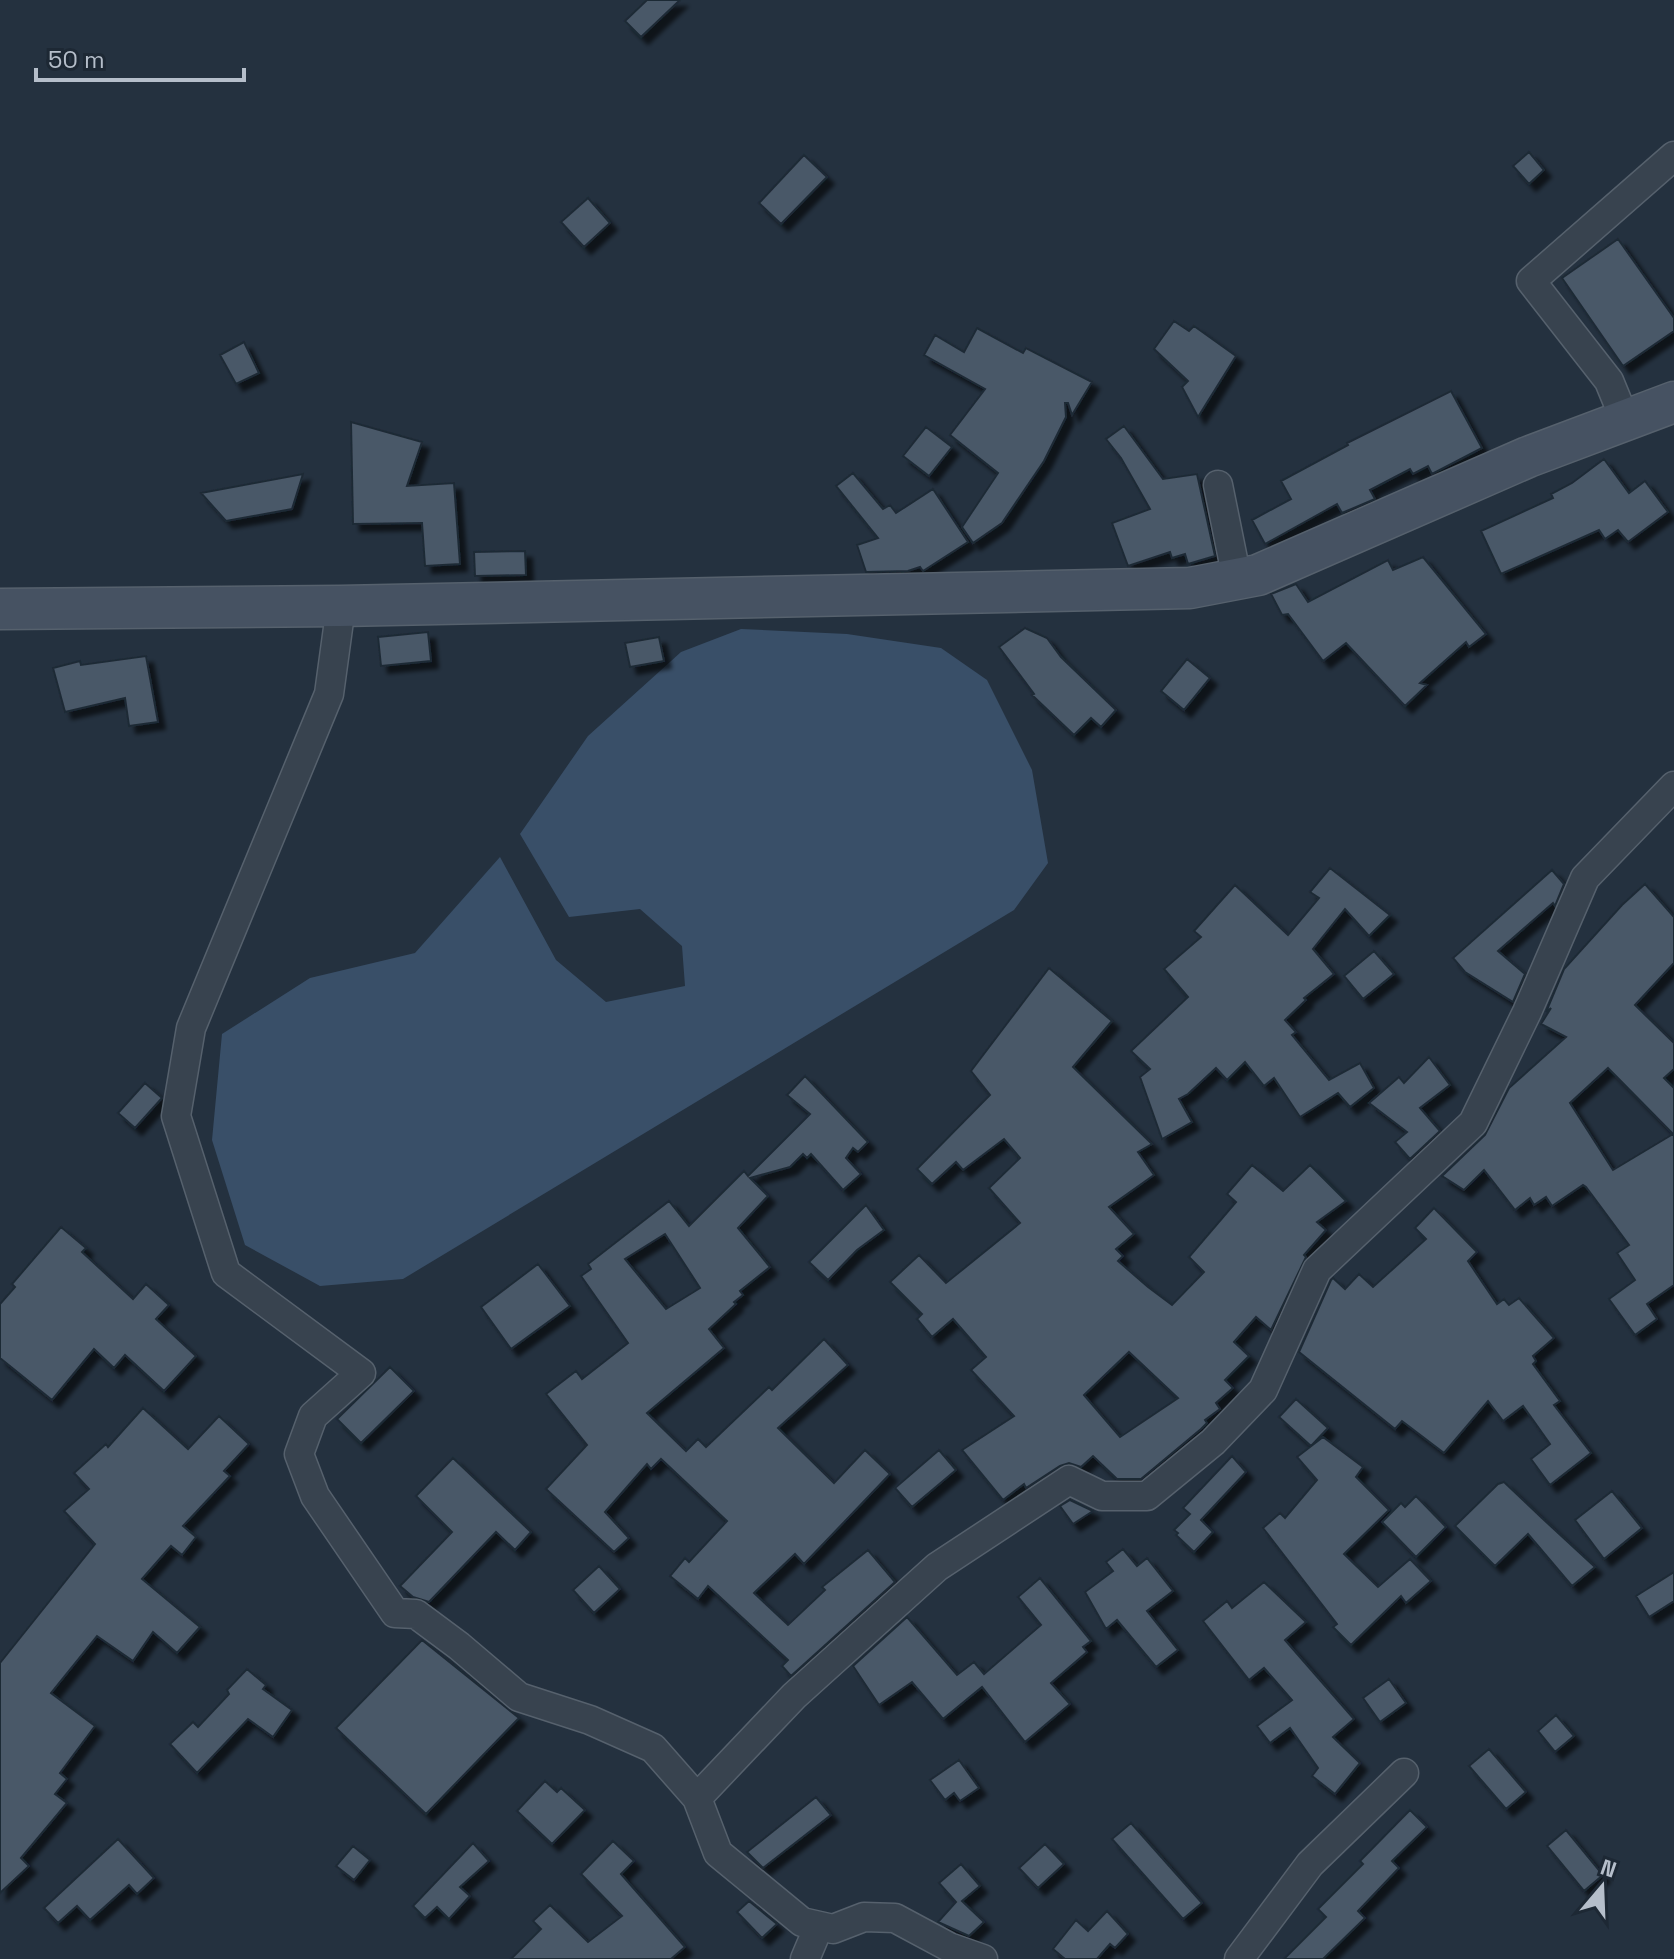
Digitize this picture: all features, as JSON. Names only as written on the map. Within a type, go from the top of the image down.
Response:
[{"type":"main road","points":[[0,609],[341,606],[1190,588],[1258,575],[1528,457],[1674,402]]},
{"type":"street","points":[[1625,420],[1609,381],[1531,281],[1674,156]]},
{"type":"street","points":[[1218,485],[1237,579]]},
{"type":"street","points":[[341,606],[329,694],[191,1028],[176,1116],[226,1273],[361,1373],[313,1416],[299,1454],[315,1496],[395,1613],[416,1614],[519,1697],[590,1720],[653,1748],[697,1798],[718,1853],[802,1922],[833,1929],[864,1917],[895,1918],[949,1947],[983,1959]]},
{"type":"street","points":[[697,1798],[794,1696],[937,1567],[1069,1480],[1102,1496],[1147,1496],[1213,1442],[1263,1390],[1317,1270],[1473,1123],[1527,1012],[1585,878],[1674,786]]},
{"type":"street","points":[[1239,1959],[1310,1864],[1404,1773]]},
{"type":"street","points":[[805,1959],[819,1926]]},
{"type":"water","points":[[741,629],[847,634],[941,648],[987,680],[1032,770],[1048,863],[1014,910],[403,1279],[320,1286],[245,1245],[212,1140],[222,1034],[310,978],[415,953],[500,857],[556,960],[606,1002],[685,986],[682,946],[640,909],[569,917],[520,834],[588,736],[681,652]]},
{"type":"building","points":[[647,0],[680,0],[641,37],[625,21]]},
{"type":"building","points":[[1529,152],[1544,170],[1529,184],[1513,166]]},
{"type":"building","points":[[804,155],[827,177],[781,224],[759,203]]},
{"type":"building","points":[[588,198],[610,223],[584,247],[561,222]]},
{"type":"building","points":[[1618,239],[1674,318],[1674,331],[1623,366],[1562,278]]},
{"type":"building","points":[[1174,321],[1189,331],[1194,326],[1236,356],[1198,417],[1182,387],[1188,381],[1154,349]]},
{"type":"building","points":[[977,328],[1023,353],[1026,348],[1092,382],[1072,415],[1068,403],[1065,403],[1066,417],[1044,461],[1002,523],[973,543],[962,527],[998,473],[950,435],[985,389],[924,355],[935,335],[964,352]]},
{"type":"building","points":[[244,342],[259,373],[236,384],[220,355]]},
{"type":"building","points":[[1451,391],[1482,448],[1432,474],[1428,466],[1413,474],[1410,469],[1370,490],[1375,499],[1342,513],[1337,504],[1265,544],[1252,520],[1291,499],[1281,481],[1347,443]]},
{"type":"building","points":[[351,422],[422,442],[407,486],[454,483],[460,564],[425,566],[422,523],[353,524]]},
{"type":"building","points":[[1124,426],[1163,479],[1197,474],[1215,556],[1188,564],[1185,554],[1172,558],[1170,552],[1128,566],[1112,523],[1150,509],[1121,458],[1106,439]]},
{"type":"building","points":[[926,427],[952,447],[929,476],[903,456]]},
{"type":"building","points":[[1604,459],[1629,493],[1645,481],[1668,512],[1628,542],[1618,530],[1605,539],[1599,530],[1501,574],[1481,531],[1553,498],[1551,494]]},
{"type":"building","points":[[853,473],[883,509],[890,505],[896,513],[933,489],[968,542],[923,571],[920,567],[908,571],[866,572],[857,545],[878,538],[836,486]]},
{"type":"building","points":[[303,474],[292,509],[226,521],[201,493]]},
{"type":"building","points":[[525,551],[526,575],[475,576],[474,552]]},
{"type":"building","points":[[1423,557],[1486,634],[1469,647],[1466,642],[1420,683],[1427,685],[1405,706],[1346,643],[1323,661],[1288,614],[1282,615],[1271,594],[1296,584],[1308,602],[1388,560],[1393,570]]},
{"type":"building","points":[[1025,628],[1047,638],[1061,657],[1116,710],[1101,727],[1091,718],[1074,735],[1032,695],[999,647]]},
{"type":"building","points":[[428,632],[431,661],[381,666],[378,637]]},
{"type":"building","points":[[659,637],[664,661],[630,667],[625,643]]},
{"type":"building","points":[[146,656],[158,722],[129,726],[125,698],[65,712],[53,668],[80,661],[81,665]]},
{"type":"building","points":[[1187,659],[1210,678],[1184,710],[1161,691]]},
{"type":"building","points":[[1330,868],[1390,915],[1369,936],[1345,909],[1313,949],[1334,974],[1304,998],[1306,1000],[1285,1020],[1296,1032],[1292,1035],[1329,1080],[1360,1063],[1374,1088],[1350,1107],[1338,1093],[1300,1117],[1274,1078],[1264,1086],[1245,1062],[1227,1080],[1216,1068],[1179,1099],[1192,1122],[1162,1139],[1140,1077],[1150,1069],[1131,1051],[1188,997],[1164,969],[1201,937],[1194,931],[1235,885],[1288,935],[1319,898],[1310,892]]},
{"type":"building","points":[[1552,870],[1564,884],[1555,906],[1553,903],[1498,951],[1525,974],[1513,1002],[1465,972],[1453,958]]},
{"type":"building","points":[[1645,884],[1674,917],[1674,963],[1635,1005],[1674,1043],[1674,1069],[1664,1078],[1674,1088],[1674,1285],[1647,1304],[1657,1319],[1635,1335],[1609,1299],[1635,1280],[1617,1253],[1629,1245],[1586,1187],[1583,1185],[1552,1206],[1546,1197],[1534,1205],[1530,1198],[1515,1210],[1484,1170],[1464,1190],[1442,1176],[1485,1135],[1509,1088],[1566,1037],[1541,1024],[1551,1008],[1546,1012],[1564,969]],"holes":[[[1608,1068],[1673,1134],[1613,1170],[1570,1103]]]},
{"type":"building","points":[[1374,951],[1394,974],[1363,999],[1344,976]]},
{"type":"building","points":[[1049,968],[1112,1021],[1073,1067],[1152,1144],[1138,1152],[1154,1175],[1109,1207],[1134,1234],[1116,1249],[1123,1256],[1118,1261],[1172,1305],[1204,1272],[1189,1257],[1236,1202],[1227,1194],[1252,1165],[1283,1191],[1310,1165],[1346,1201],[1317,1222],[1326,1230],[1304,1255],[1306,1257],[1271,1330],[1256,1317],[1234,1342],[1249,1356],[1225,1380],[1233,1388],[1216,1403],[1220,1409],[1141,1479],[1117,1479],[1093,1456],[1081,1467],[1069,1463],[1060,1466],[1026,1488],[1024,1484],[1003,1500],[962,1450],[1014,1416],[971,1370],[986,1357],[953,1319],[932,1337],[917,1319],[922,1314],[890,1282],[919,1255],[946,1283],[1020,1223],[989,1188],[1020,1158],[1004,1139],[963,1170],[956,1162],[932,1184],[917,1169],[990,1095],[971,1071]],"holes":[[[1129,1352],[1178,1398],[1120,1437],[1084,1395]]]},
{"type":"building","points":[[1429,1057],[1450,1085],[1420,1108],[1440,1131],[1410,1159],[1395,1142],[1407,1132],[1369,1103],[1399,1077],[1404,1083]]},
{"type":"building","points":[[805,1076],[868,1142],[858,1152],[853,1148],[846,1158],[861,1174],[843,1190],[811,1154],[807,1158],[803,1154],[790,1167],[750,1178],[768,1196],[738,1228],[770,1267],[740,1291],[743,1295],[734,1302],[736,1304],[709,1329],[724,1348],[647,1413],[686,1451],[698,1439],[706,1447],[769,1387],[772,1390],[824,1339],[848,1365],[778,1428],[834,1483],[865,1450],[890,1474],[804,1564],[795,1554],[754,1593],[788,1625],[825,1590],[822,1587],[868,1550],[895,1582],[791,1676],[782,1666],[788,1660],[708,1586],[698,1599],[670,1576],[685,1558],[689,1562],[727,1521],[661,1459],[651,1469],[647,1464],[605,1512],[629,1538],[614,1552],[546,1489],[587,1445],[546,1394],[576,1371],[582,1379],[628,1343],[581,1276],[591,1269],[588,1264],[669,1201],[689,1226],[744,1171],[748,1176],[810,1114],[787,1095]],"holes":[[[665,1234],[700,1288],[666,1309],[625,1259]]]},
{"type":"building","points":[[145,1083],[162,1098],[135,1128],[118,1113]]},
{"type":"building","points":[[866,1205],[884,1230],[857,1250],[828,1280],[809,1262]]},
{"type":"building","points":[[1434,1208],[1477,1252],[1468,1261],[1497,1304],[1504,1299],[1509,1305],[1519,1298],[1554,1338],[1533,1356],[1536,1361],[1533,1364],[1560,1401],[1554,1405],[1591,1453],[1550,1485],[1531,1459],[1550,1444],[1523,1406],[1503,1421],[1488,1401],[1444,1453],[1402,1421],[1395,1429],[1299,1352],[1331,1280],[1333,1278],[1345,1289],[1359,1274],[1373,1287],[1426,1239],[1415,1228]]},
{"type":"building","points":[[61,1227],[86,1248],[82,1252],[133,1299],[146,1284],[169,1305],[156,1319],[196,1356],[164,1391],[125,1355],[114,1368],[94,1349],[52,1400],[0,1358],[0,1304],[15,1287],[12,1284]]},
{"type":"building","points":[[538,1264],[570,1306],[511,1349],[481,1307]]},
{"type":"building","points":[[390,1367],[414,1391],[361,1443],[337,1419]]},
{"type":"building","points":[[1296,1399],[1328,1428],[1311,1446],[1279,1417]]},
{"type":"building","points":[[143,1408],[188,1449],[219,1416],[249,1444],[224,1471],[230,1476],[183,1526],[196,1537],[182,1555],[171,1546],[142,1579],[200,1627],[177,1653],[153,1632],[133,1661],[97,1636],[51,1693],[95,1726],[60,1773],[67,1779],[55,1794],[67,1803],[21,1858],[29,1866],[0,1893],[0,1663],[95,1544],[64,1511],[89,1489],[74,1473],[106,1444],[108,1447]]},
{"type":"building","points":[[1323,1437],[1363,1467],[1356,1477],[1389,1510],[1344,1554],[1378,1587],[1410,1559],[1431,1581],[1406,1603],[1401,1596],[1351,1645],[1333,1627],[1337,1624],[1263,1528],[1280,1513],[1285,1518],[1317,1480],[1297,1457]]},
{"type":"building","points":[[939,1450],[956,1470],[912,1507],[895,1488]]},
{"type":"building","points":[[1232,1456],[1246,1472],[1201,1520],[1213,1532],[1194,1552],[1174,1530],[1190,1514],[1183,1508]]},
{"type":"building","points":[[453,1458],[531,1532],[515,1550],[496,1532],[429,1602],[413,1597],[400,1586],[452,1532],[416,1496]]},
{"type":"building","points":[[1504,1482],[1595,1567],[1572,1586],[1528,1534],[1495,1566],[1455,1526],[1498,1484]]},
{"type":"building","points":[[1612,1491],[1642,1528],[1604,1559],[1575,1520]]},
{"type":"building","points":[[1416,1496],[1446,1527],[1416,1557],[1382,1522],[1401,1503],[1405,1507]]},
{"type":"building","points":[[1070,1500],[1093,1511],[1073,1524],[1060,1506]]},
{"type":"building","points":[[1123,1549],[1137,1566],[1147,1558],[1173,1591],[1147,1611],[1178,1650],[1156,1667],[1117,1620],[1106,1629],[1085,1592],[1113,1571],[1106,1562]]},
{"type":"building","points":[[599,1566],[620,1589],[594,1613],[573,1590]]},
{"type":"building","points":[[1674,1572],[1674,1601],[1649,1617],[1636,1596]]},
{"type":"building","points":[[1040,1578],[1091,1641],[1083,1647],[1087,1652],[1051,1683],[1070,1704],[1025,1742],[982,1687],[943,1719],[912,1682],[879,1705],[853,1666],[907,1617],[957,1675],[974,1662],[984,1674],[1041,1625],[1018,1597]]},
{"type":"building","points":[[1264,1582],[1306,1622],[1285,1640],[1354,1719],[1333,1737],[1360,1763],[1335,1794],[1312,1776],[1318,1768],[1290,1728],[1270,1743],[1257,1726],[1292,1700],[1264,1668],[1249,1680],[1203,1621],[1227,1601],[1232,1608]]},
{"type":"building","points":[[422,1640],[519,1718],[426,1814],[336,1728]]},
{"type":"building","points":[[247,1669],[266,1685],[263,1689],[292,1710],[273,1737],[248,1719],[197,1773],[170,1744],[193,1722],[198,1727]]},
{"type":"building","points":[[1389,1679],[1406,1703],[1380,1722],[1363,1698]]},
{"type":"building","points":[[1556,1715],[1574,1736],[1555,1752],[1538,1731]]},
{"type":"building","points":[[1489,1749],[1526,1792],[1506,1809],[1469,1766]]},
{"type":"building","points":[[959,1760],[979,1788],[960,1801],[954,1793],[945,1800],[930,1780]]},
{"type":"building","points":[[545,1781],[557,1792],[561,1788],[585,1810],[552,1844],[517,1811]]},
{"type":"building","points":[[816,1797],[831,1815],[763,1868],[747,1852]]},
{"type":"building","points":[[1410,1810],[1427,1827],[1392,1861],[1399,1868],[1358,1911],[1365,1918],[1323,1959],[1284,1959],[1326,1917],[1318,1909]]},
{"type":"building","points":[[1131,1823],[1202,1903],[1183,1919],[1112,1839]]},
{"type":"building","points":[[1566,1830],[1603,1875],[1584,1891],[1547,1846]]},
{"type":"building","points":[[118,1839],[154,1878],[137,1894],[129,1885],[90,1920],[77,1906],[58,1923],[44,1908]]},
{"type":"building","points":[[613,1841],[634,1861],[621,1874],[685,1947],[671,1959],[511,1959],[541,1929],[533,1921],[550,1905],[588,1942],[622,1916],[581,1874]]},
{"type":"building","points":[[473,1843],[489,1861],[460,1887],[470,1896],[449,1919],[437,1907],[425,1918],[413,1906]]},
{"type":"building","points":[[1045,1844],[1064,1864],[1038,1888],[1019,1868]]},
{"type":"building","points":[[353,1846],[370,1860],[354,1880],[336,1866]]},
{"type":"building","points":[[961,1864],[980,1886],[962,1901],[984,1922],[969,1936],[938,1922],[956,1902],[939,1883]]},
{"type":"building","points":[[749,1901],[777,1924],[762,1938],[737,1912]]},
{"type":"building","points":[[1107,1911],[1128,1934],[1115,1948],[1110,1944],[1097,1959],[1065,1959],[1053,1949],[1076,1920],[1088,1931]]}]
